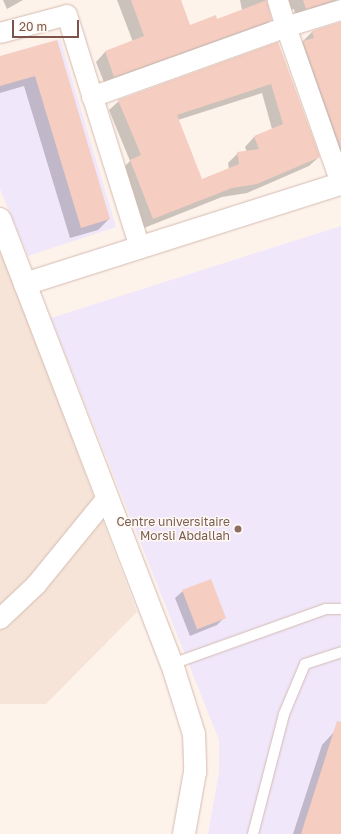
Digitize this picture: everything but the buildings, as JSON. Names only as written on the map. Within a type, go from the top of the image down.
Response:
[{"type":"street","points":[[24,284],[341,183],[286,27],[278,0]]},
{"type":"street","points":[[92,97],[286,27],[341,10]]},
{"type":"street","points":[[0,33],[67,15],[140,248]]},
{"type":"street","points":[[0,219],[172,664],[194,734],[195,772],[184,834]]},
{"type":"street","points":[[0,618],[36,585],[107,498]]},
{"type":"lane","points":[[172,664],[326,609],[341,609]]},
{"type":"lane","points":[[253,834],[284,714],[305,664],[341,652]]},
{"type":"shaded area","points":[[60,39],[116,227],[28,256],[0,189],[0,56]]},
{"type":"shaded area","name":"Centre universitaire Morsli Abdallah","points":[[341,226],[341,834],[208,834],[219,772],[219,740],[51,318]]},
{"type":"shaded area","points":[[0,245],[137,612],[46,704],[0,704]]},
{"type":"place","name":"Centre universitaire Morsli Abdallah","points":[[238,529]]}]
